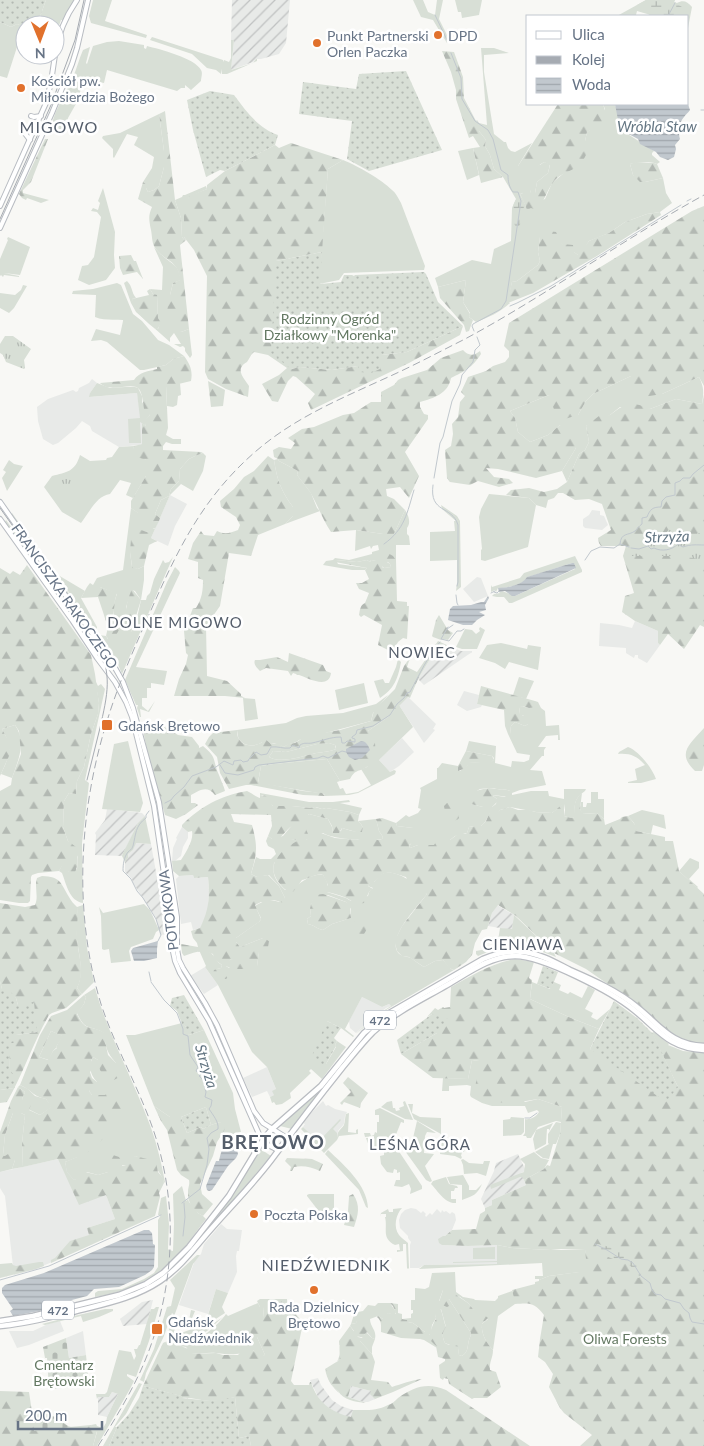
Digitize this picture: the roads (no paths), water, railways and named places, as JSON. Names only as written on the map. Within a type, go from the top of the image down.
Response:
[{"type":"main road","points":[[65,21],[77,0]]},
{"type":"main road","points":[[0,228],[46,127],[77,48],[88,0]]},
{"type":"main road","points":[[0,206],[50,90],[54,65]]},
{"type":"main road","points":[[31,116],[40,116]]},
{"type":"main road","points":[[23,131],[30,140]]},
{"type":"main road","name":"FRANCISZKA RAKOCZEGO","points":[[0,502],[110,659],[125,686],[134,711],[158,802],[165,837]]},
{"type":"main road","name":"FRANCISZKA RAKOCZEGO","points":[[0,519],[118,686],[126,702],[132,717],[153,801],[159,839]]},
{"type":"main road","points":[[100,662],[110,659]]},
{"type":"main road","name":"POTOKOWA","points":[[165,837],[176,917],[177,954],[180,964],[205,1003],[225,1042],[254,1111],[260,1120],[287,1138]]},
{"type":"main road","name":"POTOKOWA","points":[[159,839],[171,919],[171,943],[178,969],[205,1014],[257,1131],[263,1140]]},
{"type":"main road","points":[[163,867],[169,866]]},
{"type":"main road","points":[[171,943],[177,943]]},
{"type":"main road","name":"472","points":[[0,1321],[115,1299],[153,1280],[177,1260],[229,1196],[263,1140],[272,1129],[321,1086],[359,1038],[392,1012],[476,962],[500,953],[516,951],[540,956],[594,981],[630,1002],[672,1037],[684,1043],[704,1046]]},
{"type":"main road","name":"472","points":[[0,1326],[38,1320],[115,1299],[148,1288],[161,1280],[179,1266],[258,1178],[357,1049],[380,1027],[478,967],[501,958],[514,956],[528,957],[551,965],[597,987],[629,1006],[655,1030],[673,1042],[688,1048],[704,1050]]},
{"type":"main road","points":[[219,1044],[225,1042]]},
{"type":"main road","points":[[263,1140],[278,1150]]},
{"type":"water","name":"Wróbla Staw","points":[[615,105],[688,105],[690,110],[681,122],[680,139],[675,145],[674,157],[668,160],[640,144],[638,139],[623,131],[619,125]]},
{"type":"water","points":[[574,563],[576,568],[515,596],[505,591],[499,592],[498,588],[514,586],[527,577]]},
{"type":"water","points":[[488,596],[489,598],[485,605],[486,610],[479,612],[485,615],[472,625],[463,625],[448,620],[450,609],[453,606],[484,602]]},
{"type":"water","points":[[361,741],[367,744],[370,750],[362,758],[355,760],[349,757],[346,749]]},
{"type":"water","points":[[158,941],[157,958],[134,961],[131,951],[133,948]]},
{"type":"water","points":[[232,1143],[236,1145],[238,1154],[236,1158],[228,1166],[212,1190],[207,1190],[206,1186],[216,1161],[219,1161],[224,1147]]},
{"type":"water","points":[[144,1230],[149,1230],[152,1233],[153,1244],[155,1245],[154,1267],[145,1275],[119,1287],[94,1289],[87,1296],[53,1305],[50,1309],[13,1316],[10,1311],[13,1309],[2,1293],[2,1288],[5,1285],[44,1273]]},
{"type":"waterway","points":[[669,15],[675,3]]},
{"type":"waterway","points":[[435,15],[448,42]]},
{"type":"waterway","points":[[451,53],[461,78],[462,99],[475,121],[488,130],[493,139],[501,170],[508,175],[511,188],[513,192],[518,192],[521,201],[506,301],[501,309],[473,324],[474,331]]},
{"type":"waterway","points":[[687,201],[691,199]]},
{"type":"waterway","points":[[510,306],[551,286],[681,205]]},
{"type":"waterway","points":[[434,478],[440,443],[452,401],[462,375],[473,362],[475,350],[480,345],[477,337]]},
{"type":"waterway","points":[[620,544],[623,536],[635,531],[642,524],[642,518],[647,517],[652,509],[661,507],[662,501],[666,497],[675,495],[675,483],[683,478],[690,478],[704,465]]},
{"type":"waterway","points":[[433,485],[434,501],[451,514],[458,525],[457,586]]},
{"type":"waterway","points":[[384,544],[401,526],[414,490]]},
{"type":"waterway","points":[[678,543],[684,534]]},
{"type":"waterway","name":"Strzyża","points":[[585,560],[591,551],[600,547],[614,548],[620,544],[629,547]]},
{"type":"waterway","name":"Strzyża","points":[[631,548],[639,549],[648,546],[651,549],[667,550],[678,544],[683,547],[704,545]]},
{"type":"waterway","name":"Strzyża","points":[[491,593],[495,591]]},
{"type":"waterway","name":"Strzyża","points":[[494,592],[497,593],[499,591]]},
{"type":"waterway","points":[[456,595],[458,605]]},
{"type":"waterway","name":"Strzyża","points":[[447,629],[453,625]]},
{"type":"waterway","points":[[448,627],[441,639],[449,641],[457,631],[464,629]]},
{"type":"waterway","name":"Strzyża","points":[[165,803],[171,800],[192,776],[216,767],[224,761],[233,765],[234,761],[248,761],[256,752],[261,755],[267,754],[271,747],[290,748],[293,745],[299,748],[303,744],[333,738],[341,737],[342,743],[347,741],[355,742],[355,739],[352,737],[356,734],[357,730],[373,726],[390,715],[397,704],[410,692],[427,660],[440,642]]},
{"type":"waterway","name":"Strzyża","points":[[430,658],[435,653]]},
{"type":"waterway","points":[[220,765],[225,773],[238,775],[254,770],[259,765],[323,756],[328,758],[342,751],[346,752]]},
{"type":"waterway","name":"Strzyża","points":[[149,811],[138,827],[132,849],[125,858],[123,871],[131,879],[156,919],[161,935],[158,941]]},
{"type":"waterway","name":"Strzyża","points":[[149,972],[151,981]]},
{"type":"waterway","name":"Strzyża","points":[[151,982],[164,1000],[177,1013],[183,1034],[188,1036],[190,1055],[198,1067],[196,1071],[201,1074],[199,1076],[204,1083],[205,1097],[212,1100],[209,1109],[218,1124],[218,1129],[207,1138],[209,1149],[207,1165],[200,1189],[182,1203]]},
{"type":"waterway","points":[[525,1118],[530,1118],[537,1113]]},
{"type":"waterway","points":[[183,1236],[184,1203]]},
{"type":"waterway","name":"Strzyża","points":[[0,1280],[49,1266],[161,1215]]},
{"type":"waterway","points":[[595,1244],[621,1259],[633,1263],[641,1276],[650,1283],[655,1294],[680,1303],[689,1313],[692,1322],[704,1324]]},
{"type":"tram line","points":[[0,219],[51,105],[75,40],[84,0]]},
{"type":"tram line","points":[[0,508],[95,642],[105,664],[107,695],[87,780]]},
{"type":"railway","points":[[98,1446],[141,1370],[152,1341],[167,1281],[170,1250],[170,1219],[162,1159],[141,1097],[101,1004],[86,934],[83,898],[85,826],[90,790],[98,755],[111,708],[131,655],[158,593],[192,528],[219,489],[255,452],[285,429],[318,410],[465,339],[704,195]]},
{"type":"place","name":"DPD","points":[[438,35]]},
{"type":"place","name":"Punkt Partnerski Orlen Paczka","points":[[317,43]]},
{"type":"place","name":"Kościół pw. Miłosierdzia Bożego","points":[[21,88]]},
{"type":"place","name":"Gdańsk Brętowo","points":[[107,725]]},
{"type":"place","name":"Poczta Polska","points":[[254,1214]]},
{"type":"place","name":"Rada Dzielnicy Brętowo","points":[[314,1290]]},
{"type":"place","name":"Gdańsk Niedźwiednik","points":[[157,1329]]},
{"type":"district","name":"MIGOWO","points":[[59,126]]},
{"type":"district","name":"DOLNE MIGOWO","points":[[175,622]]},
{"type":"district","name":"NOWIEC","points":[[422,652]]},
{"type":"district","name":"CIENIAWA","points":[[523,944]]},
{"type":"district","name":"BRĘTOWO","points":[[273,1141]]},
{"type":"district","name":"LEŚNA GÓRA","points":[[420,1144]]},
{"type":"district","name":"NIEDŹWIEDNIK","points":[[326,1264]]},
{"type":"park label","name":"Rodzinny Ogród Działkowy \"Morenka\"","points":[[330,326]]},
{"type":"park label","name":"Oliwa Forests","points":[[625,1338]]},
{"type":"park label","name":"Cmentarz Brętowski","points":[[64,1372]]}]
